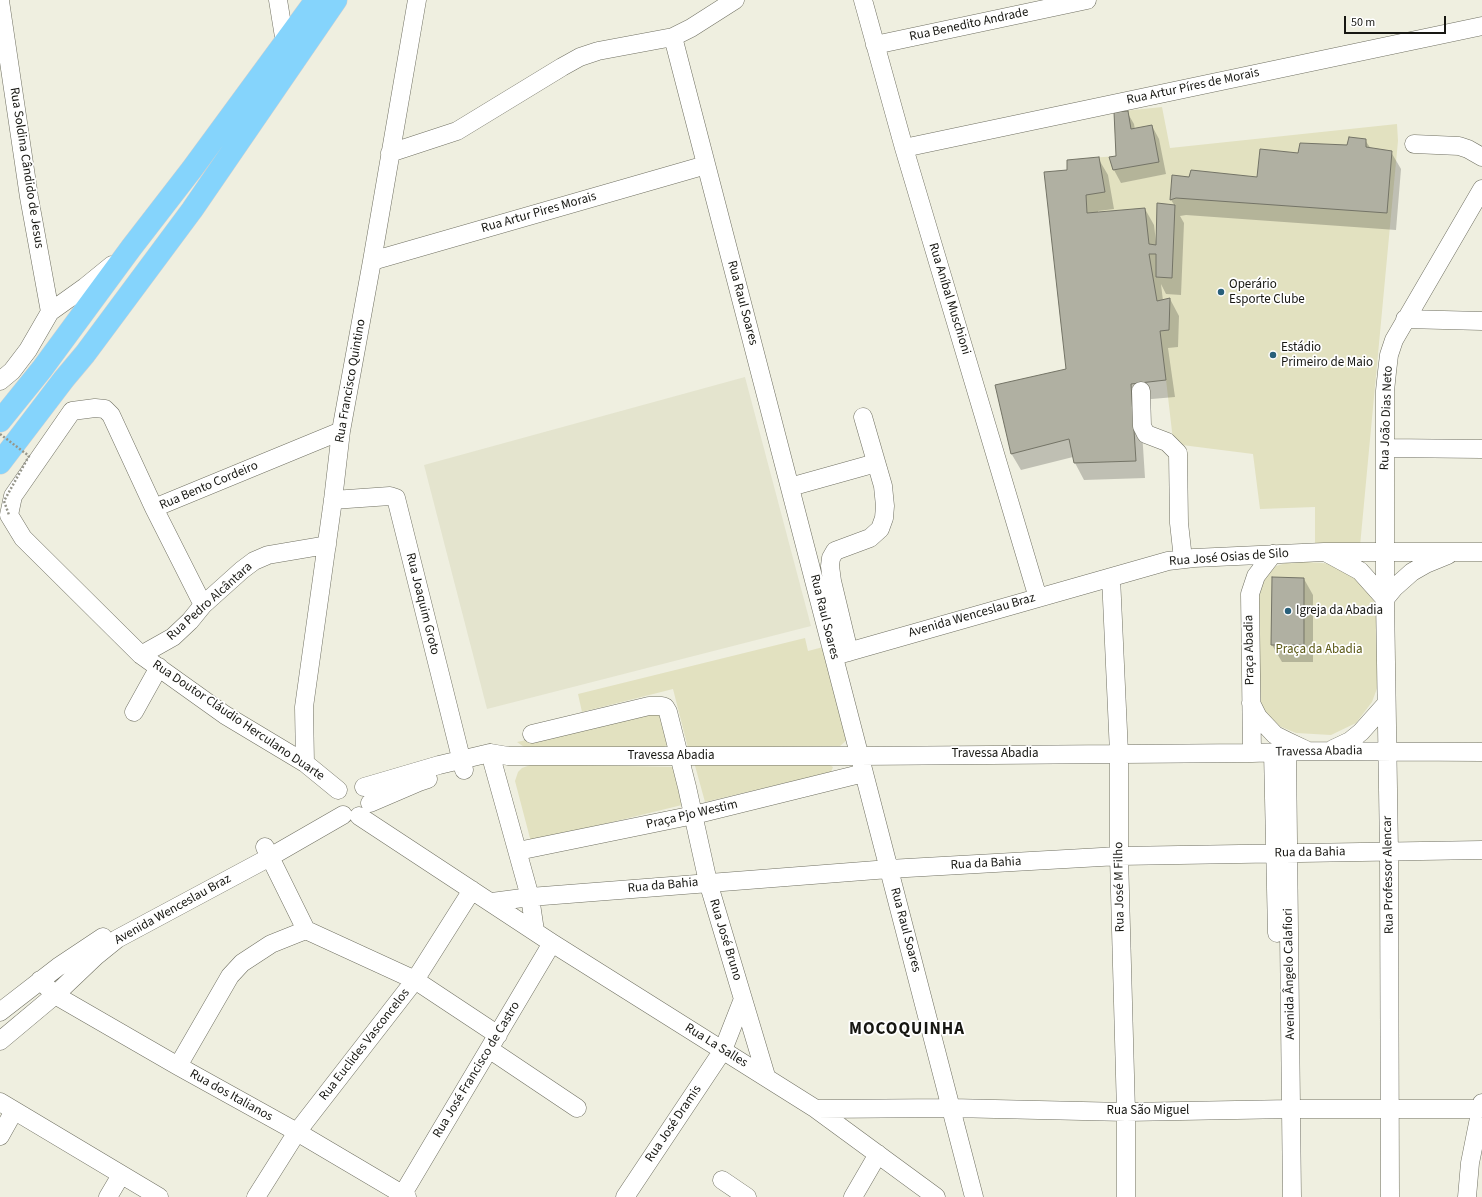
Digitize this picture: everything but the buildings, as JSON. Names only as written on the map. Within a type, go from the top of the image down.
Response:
[{"type":"highway","points":[[0,421],[42,369],[316,0]]},
{"type":"highway","points":[[0,463],[85,354],[192,210],[336,0]]},
{"type":"street","points":[[278,0],[285,43]]},
{"type":"street","name":"Rua Francisco Quintino","points":[[305,763],[304,707],[327,545],[341,431],[417,0]]},
{"type":"street","points":[[390,153],[457,131],[562,66],[580,57],[598,51],[673,37],[691,28],[735,0]]},
{"type":"street","name":"Rua Aníbal Muschioni","points":[[863,0],[904,148],[1038,598]]},
{"type":"street","name":"Rua Benedito Andrade","points":[[875,45],[1032,6],[1087,0]]},
{"type":"street","name":"Rua Soldina Cândido de Jesus","points":[[0,1],[29,197],[50,312]]},
{"type":"street","name":"Rua Artur Píres de Morais","points":[[904,148],[1482,26]]},
{"type":"street","name":"Rua Raul Soares","points":[[673,37],[790,487],[842,654],[859,756],[974,1197]]},
{"type":"street","points":[[1414,144],[1459,146],[1482,157]]},
{"type":"street","name":"Rua Artur Pires Morais","points":[[372,261],[706,165]]},
{"type":"street","name":"Rua João Dias Neto","points":[[1386,552],[1385,448],[1386,392],[1389,355],[1394,340],[1405,319],[1481,193]]},
{"type":"street","points":[[0,381],[12,371],[28,350],[50,312],[105,272],[131,248]]},
{"type":"street","points":[[1405,319],[1482,321]]},
{"type":"street","points":[[1140,391],[1142,426],[1146,434],[1167,442],[1178,453],[1179,523],[1183,559]]},
{"type":"street","points":[[9,515],[13,496],[72,411],[95,408],[105,409],[112,415],[154,508]]},
{"type":"street","points":[[842,654],[830,566],[831,558],[835,551],[870,538],[880,529],[884,518],[885,506],[883,486],[864,417]]},
{"type":"street","name":"Rua Bento Cordeiro","points":[[203,605],[154,508],[341,431]]},
{"type":"street","points":[[1385,448],[1482,449]]},
{"type":"street","points":[[790,487],[876,464]]},
{"type":"street","name":"Rua Joaquim Groto","points":[[333,500],[390,496],[396,498],[463,764]]},
{"type":"street","name":"Rua Doutor Cláudio Herculano Duarte","points":[[9,515],[24,538],[141,655],[226,715],[305,763],[352,803],[472,890],[492,902]]},
{"type":"street","name":"Rua Pedro Alcântara","points":[[141,655],[173,637],[190,621],[203,605],[242,570],[254,562],[268,555],[327,545]]},
{"type":"street","points":[[1324,552],[1360,572],[1385,599]]},
{"type":"street","name":"Rua José Osias de Silo","points":[[1112,578],[1143,567],[1183,559],[1324,552],[1482,552]]},
{"type":"street","name":"Rua Professor Alencar","points":[[1386,552],[1385,599],[1391,1110],[1390,1197]]},
{"type":"street","name":"Rua José Osias de Silo","points":[[1385,599],[1394,588],[1412,572],[1426,564],[1455,552]]},
{"type":"street","name":"Praça Abadia","points":[[1252,753],[1250,594],[1256,576],[1273,554]]},
{"type":"street","name":"Avenida Wenceslau Braz","points":[[842,654],[1112,578]]},
{"type":"street","name":"Rua José M Filho","points":[[1112,578],[1119,753],[1119,856],[1126,1112],[1126,1197]]},
{"type":"street","points":[[134,712],[159,668]]},
{"type":"street","points":[[1251,702],[1258,717],[1275,734],[1309,751]]},
{"type":"street","points":[[1328,751],[1350,741],[1361,732],[1386,704]]},
{"type":"street","name":"Rua José Bruno","points":[[532,734],[649,706],[662,706],[668,712],[694,815],[708,882],[743,999],[723,1050]]},
{"type":"street","name":"Travessa Abadia","points":[[463,764],[497,757],[859,756],[1252,753],[1309,751],[1482,752]]},
{"type":"street","name":"Avenida Ângelo Calafiori","points":[[1280,752],[1286,1109],[1292,1197]]},
{"type":"street","points":[[497,757],[530,897],[534,931]]},
{"type":"street","name":"Avenida Wenceslau Braz","points":[[0,1040],[55,995],[96,956],[117,939],[352,803],[419,782],[463,764]]},
{"type":"street","name":"Praça Pjo Westim","points":[[518,851],[694,815],[864,773]]},
{"type":"street","name":"Rua da Bahia","points":[[492,902],[530,897],[708,882],[889,869],[1119,856],[1482,850]]},
{"type":"street","points":[[268,852],[306,930],[415,980],[577,1108]]},
{"type":"street","name":"Avenida Wenceslau Braz","points":[[0,1012],[40,980],[113,930],[268,852]]},
{"type":"street","name":"Rua Euclides Vasconcelos","points":[[256,1197],[297,1132],[415,980],[472,890]]},
{"type":"street","name":"Rua La Salles","points":[[492,902],[552,943],[766,1076],[816,1109],[936,1197]]},
{"type":"street","points":[[178,1066],[234,971],[242,963],[271,944],[306,930]]},
{"type":"street","name":"Rua José Francisco de Castro","points":[[404,1196],[552,943]]},
{"type":"street","name":"Rua dos Italianos","points":[[40,980],[55,995],[297,1132],[404,1196]]},
{"type":"street","points":[[743,999],[766,1076]]},
{"type":"street","name":"Rua José Dramis","points":[[625,1197],[723,1050]]},
{"type":"street","points":[[1467,1197],[1476,1169],[1481,1106]]},
{"type":"street","name":"Rua São Miguel","points":[[816,1109],[951,1108],[1126,1112],[1286,1109],[1391,1110],[1481,1106]]},
{"type":"street","points":[[0,1136],[7,1107],[159,1197]]},
{"type":"street","name":"Avenida Ângelo Calafiori","points":[[1282,1197],[1286,1109]]},
{"type":"street","points":[[853,1197],[878,1154]]},
{"type":"street","points":[[108,1197],[121,1175]]},
{"type":"street","points":[[722,1180],[747,1197]]},
{"type":"path","points":[[0,434],[29,456],[4,501],[9,515]]},
{"type":"shaded area","points":[[745,377],[811,626],[487,709],[424,465]]},
{"type":"green space","name":"Operário Esporte Clube","points":[[1162,107],[1170,148],[1397,124],[1398,141],[1360,546],[1315,547],[1315,507],[1260,509],[1253,454],[1182,445],[1173,440],[1166,380],[1131,384],[1136,461],[1074,463],[1069,439],[1011,454],[995,385],[1066,369],[1044,172],[1067,170],[1067,160],[1116,156],[1114,112]]},
{"type":"green space","name":"Praça da Abadia","points":[[1293,561],[1336,564],[1370,589],[1378,616],[1379,683],[1372,702],[1356,723],[1331,735],[1296,733],[1279,726],[1262,709],[1259,695],[1259,598],[1263,580],[1276,566]]},
{"type":"green space","points":[[805,638],[808,651],[827,646],[847,740],[840,746],[688,748],[673,689],[582,712],[578,694]]},
{"type":"green space","points":[[651,713],[660,715],[667,745],[664,747],[531,748],[524,747],[517,742]]},
{"type":"green space","points":[[694,762],[828,764],[833,767],[831,772],[705,802]]},
{"type":"green space","points":[[533,764],[675,767],[686,804],[531,842],[515,781],[518,772],[522,768]]},
{"type":"place","name":"Operário Esporte Clube","points":[[1221,292]]},
{"type":"place","name":"Estádio Primeiro de Maio","points":[[1273,355]]},
{"type":"place","name":"Igreja da Abadia","points":[[1288,611]]},
{"type":"district","name":"MOCOQUINHA","points":[[907,1030]]}]
